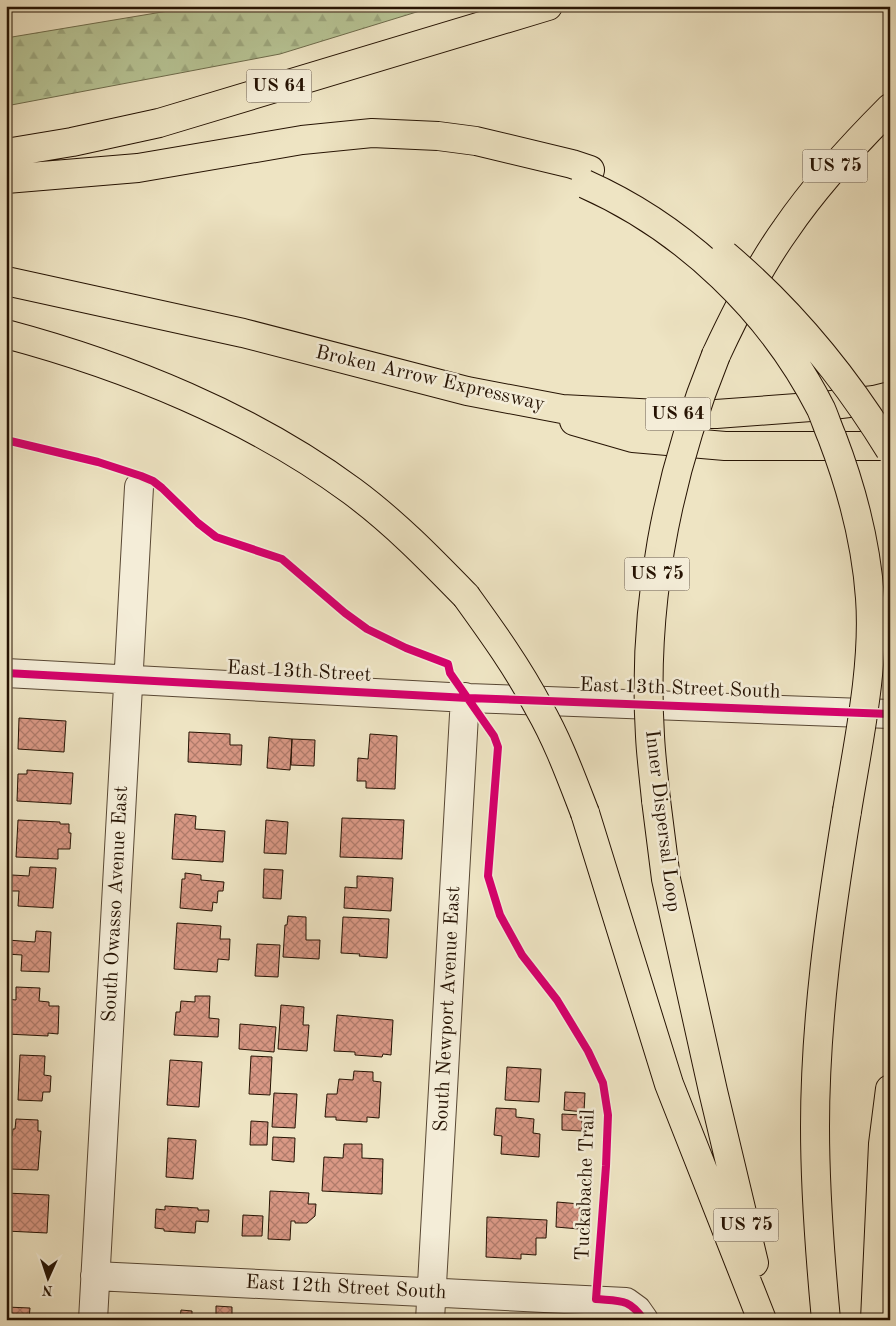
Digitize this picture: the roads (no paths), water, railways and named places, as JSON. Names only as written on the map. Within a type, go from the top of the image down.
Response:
[{"type":"highway","name":"US 64","points":[[6,153],[72,142],[159,123],[548,6]]},
{"type":"highway","name":"Inner Dispersal Loop","points":[[768,1320],[713,1091],[666,879],[650,735],[649,679],[651,629],[659,553],[670,498],[681,453],[699,397],[716,355],[746,295],[786,228],[836,164],[890,108]]},
{"type":"highway","points":[[6,180],[138,168],[302,140],[372,133],[438,136],[476,141],[518,151],[631,191],[704,236],[739,267],[777,305],[827,360],[862,406],[890,450]]},
{"type":"highway","points":[[588,177],[608,194],[673,235],[729,283],[754,310],[786,351],[821,410],[845,470],[856,508],[865,553],[870,598],[871,638],[868,676],[833,894],[818,1043],[815,1136],[818,1232],[826,1320]]},
{"type":"highway","name":"Broken Arrow Expressway","points":[[6,281],[243,333],[467,391],[562,409],[658,414],[732,413],[824,406],[874,400],[890,396]]},
{"type":"highway","points":[[6,334],[78,356],[149,382],[220,413],[299,455],[353,492],[386,518],[415,544],[466,596],[511,661],[539,708],[559,748],[585,813],[668,1084],[762,1320]]},
{"type":"highway","points":[[467,391],[633,438],[725,446],[890,446]]},
{"type":"highway","points":[[875,1320],[883,1144],[890,1090]]},
{"type":"highway","points":[[879,1215],[890,1312]]},
{"type":"street","name":"South Owasso Avenue East","points":[[93,1320],[139,488]]},
{"type":"street","points":[[6,673],[128,679]]},
{"type":"street","name":"East 13th Street","points":[[128,679],[467,697]]},
{"type":"street","name":"East 13th Street South","points":[[467,697],[890,714]]},
{"type":"street","name":"South Newport Avenue East","points":[[430,1320],[467,697]]},
{"type":"street","name":"East 12th Street South","points":[[95,1276],[626,1302],[637,1310],[644,1320]]}]
